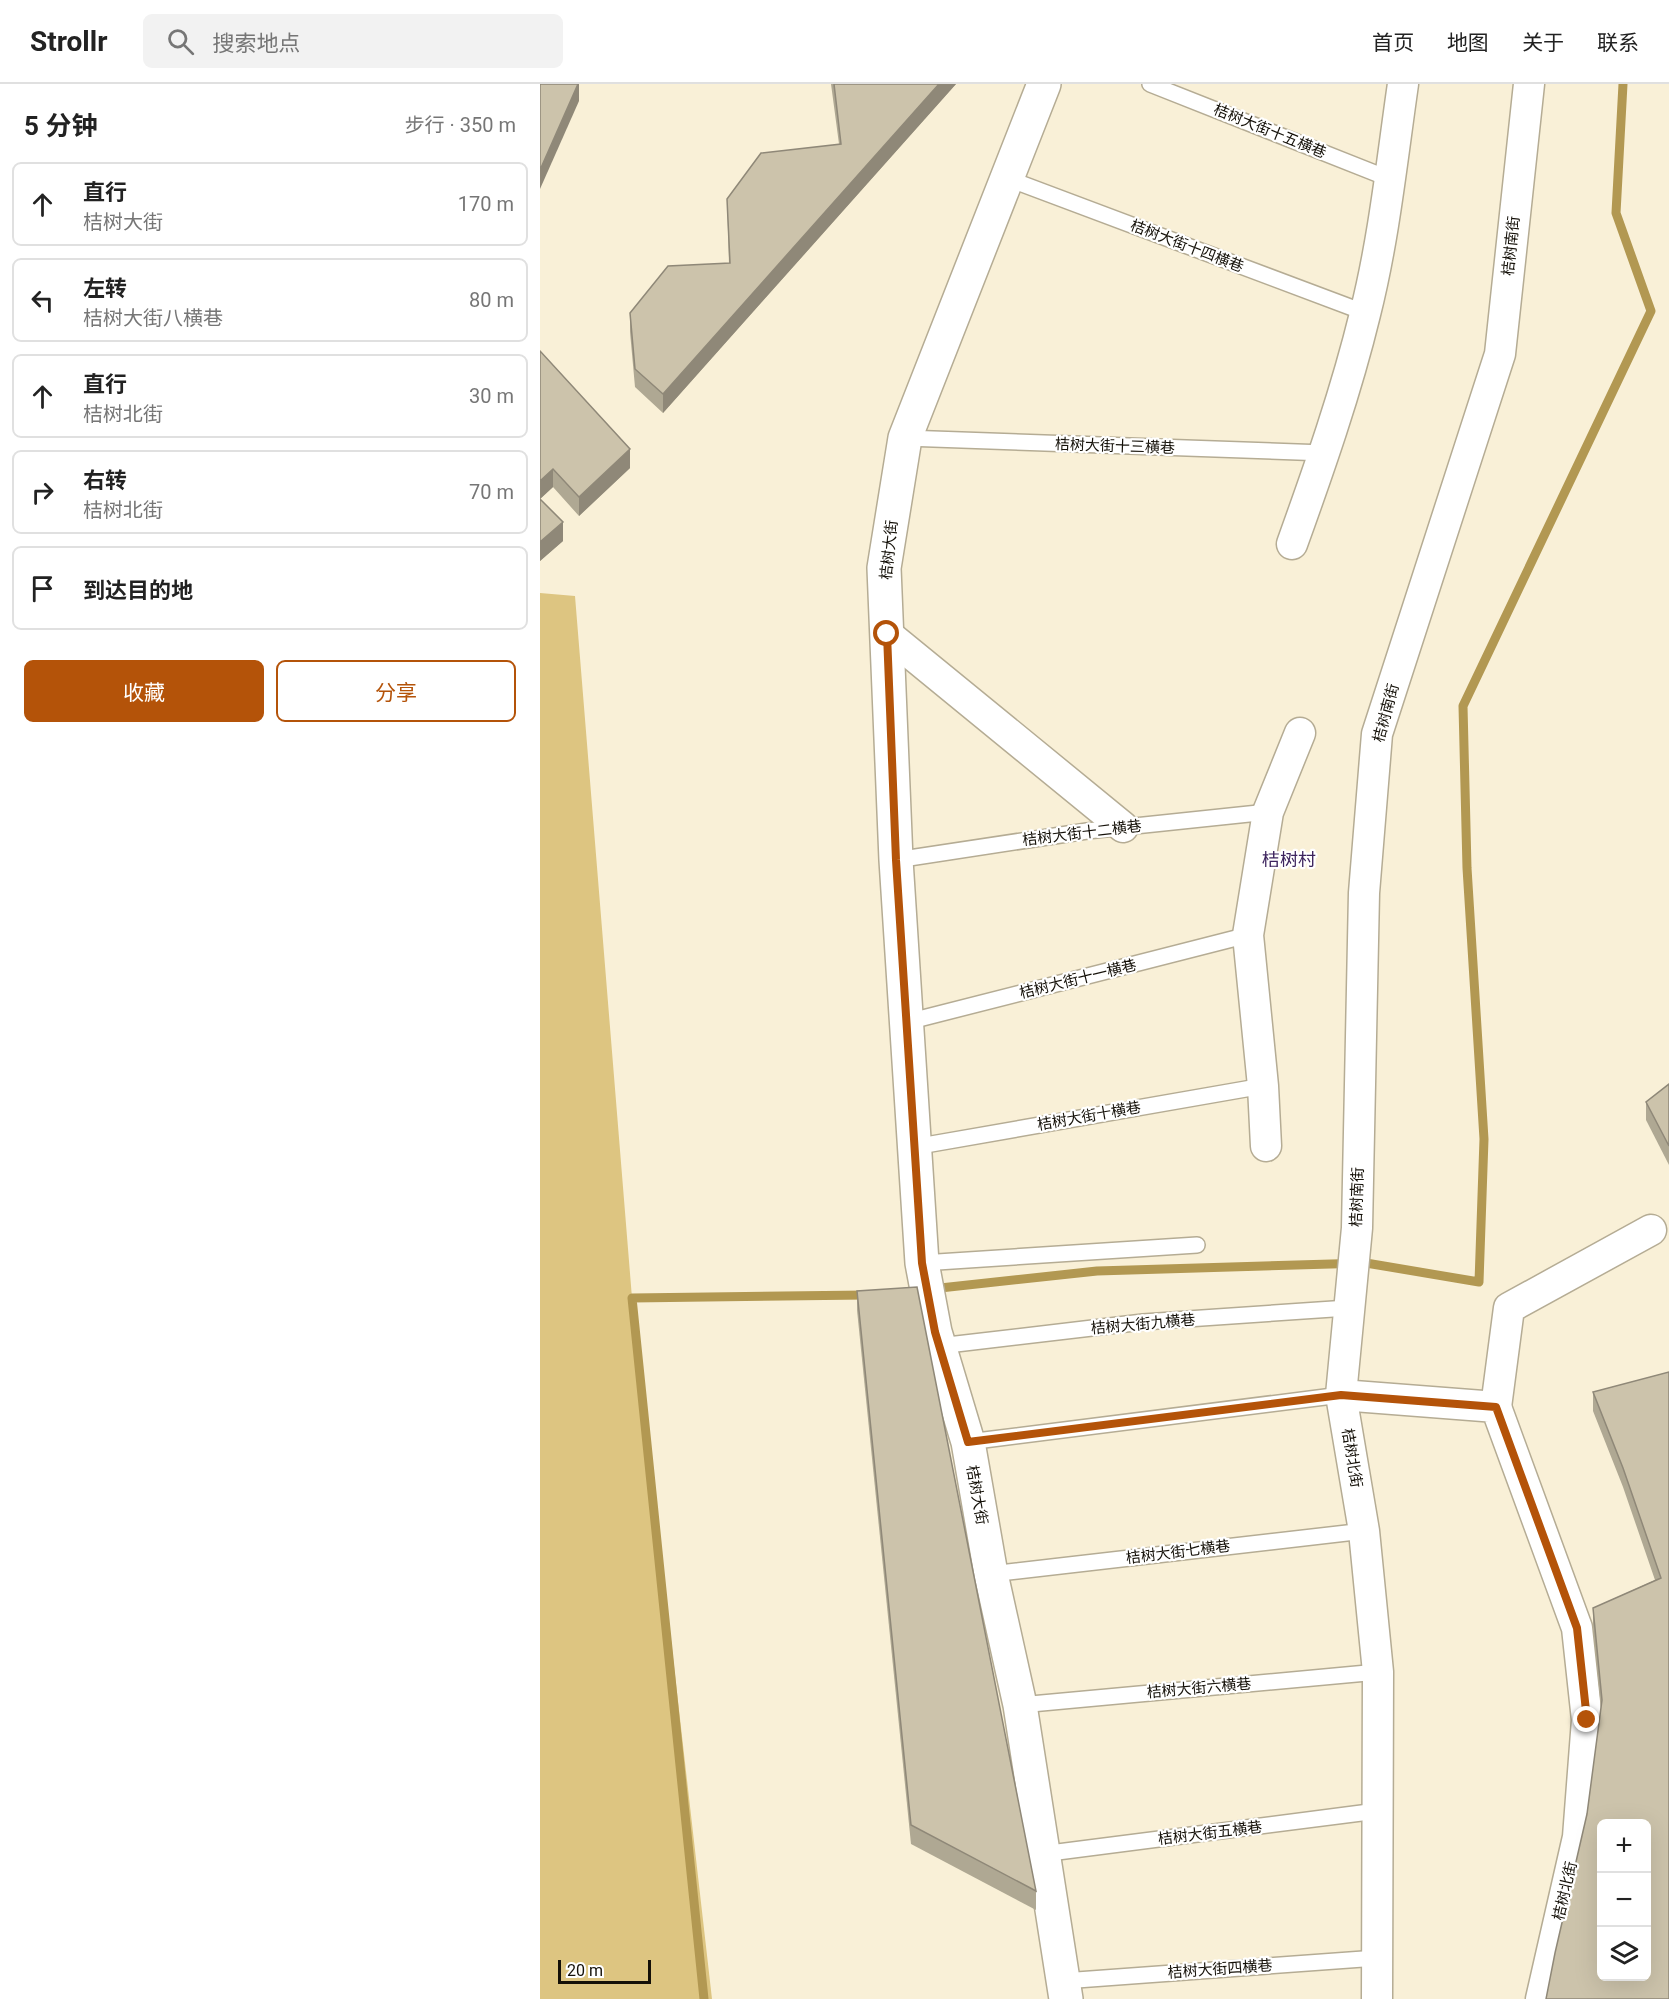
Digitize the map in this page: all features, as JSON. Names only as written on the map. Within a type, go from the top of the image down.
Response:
[{"type":"street","name":"桔树大街","points":[[1044,84],[1009,179],[905,438],[884,568],[896,860],[922,1263],[937,1339],[968,1442],[991,1574],[1020,1705],[1064,1990]]},
{"type":"street","points":[[1292,544],[1325,453],[1366,313],[1390,178],[1403,84]]},
{"type":"street","name":"桔树南街","points":[[1341,1395],[1357,1228],[1364,894],[1377,734],[1500,354],[1529,84]]},
{"type":"street","points":[[887,634],[1123,827]]},
{"type":"street","points":[[1266,1146],[1263,1086],[1248,936],[1268,812],[1300,734]]},
{"type":"street","points":[[1341,1395],[1496,1407],[1509,1308],[1651,1230]]},
{"type":"street","name":"桔树北街","points":[[1341,1395],[1364,1531],[1378,1672],[1377,1999]]},
{"type":"street","name":"桔树北街","points":[[1496,1407],[1577,1628],[1587,1720],[1578,1837],[1541,1999]]},
{"type":"lane","name":"桔树大街十五横巷","points":[[1150,84],[1390,178]]},
{"type":"lane","name":"桔树大街十四横巷","points":[[1009,179],[1366,313]]},
{"type":"lane","name":"桔树大街十三横巷","points":[[905,438],[1325,453]]},
{"type":"lane","name":"桔树大街十二横巷","points":[[896,860],[1123,827],[1268,812]]},
{"type":"lane","name":"桔树大街十一横巷","points":[[907,1022],[1248,936]]},
{"type":"lane","name":"桔树大街十横巷","points":[[914,1147],[1263,1086]]},
{"type":"lane","points":[[922,1263],[1197,1245]]},
{"type":"lane","name":"桔树大街九横巷","points":[[937,1339],[1349,1303]]},
{"type":"lane","points":[[968,1442],[1341,1395]]},
{"type":"lane","name":"桔树大街七横巷","points":[[991,1574],[1364,1531]]},
{"type":"lane","name":"桔树大街六横巷","points":[[1020,1705],[1378,1672]]},
{"type":"lane","name":"桔树大街五横巷","points":[[1042,1854],[1377,1811]]},
{"type":"lane","name":"桔树大街四横巷","points":[[1064,1990],[1377,1958]]},
{"type":"shaded area","points":[[540,593],[575,596],[632,1298],[712,1999],[540,1999]]},
{"type":"building","points":[[540,84],[578,84],[540,170]]},
{"type":"building","points":[[834,84],[939,84],[663,394],[635,369],[630,313],[668,266],[730,263],[727,199],[761,153],[841,144]]},
{"type":"building","points":[[540,351],[630,449],[579,497],[553,469],[540,481]]},
{"type":"building","points":[[540,499],[563,522],[540,542]]},
{"type":"building","points":[[1669,1084],[1669,1146],[1646,1102]]},
{"type":"building","points":[[917,1287],[1036,1891],[911,1825],[857,1291]]},
{"type":"building","points":[[1669,1372],[1669,1999],[1546,1999],[1587,1814],[1602,1700],[1593,1608],[1661,1578],[1623,1468],[1593,1392]]},
{"type":"waterway","points":[[931,1289],[1097,1271],[1366,1263],[1479,1282],[1484,1139],[1467,868],[1463,706],[1651,311],[1616,213],[1623,84]]},
{"type":"waterway","points":[[704,1999],[632,1298],[866,1295]]},
{"type":"district","name":"桔树村","points":[[1289,859]]},
{"type":"route","points":[[887,634],[896,860],[922,1263],[935,1332],[968,1442],[1341,1395],[1496,1407],[1577,1628],[1587,1720]]}]
